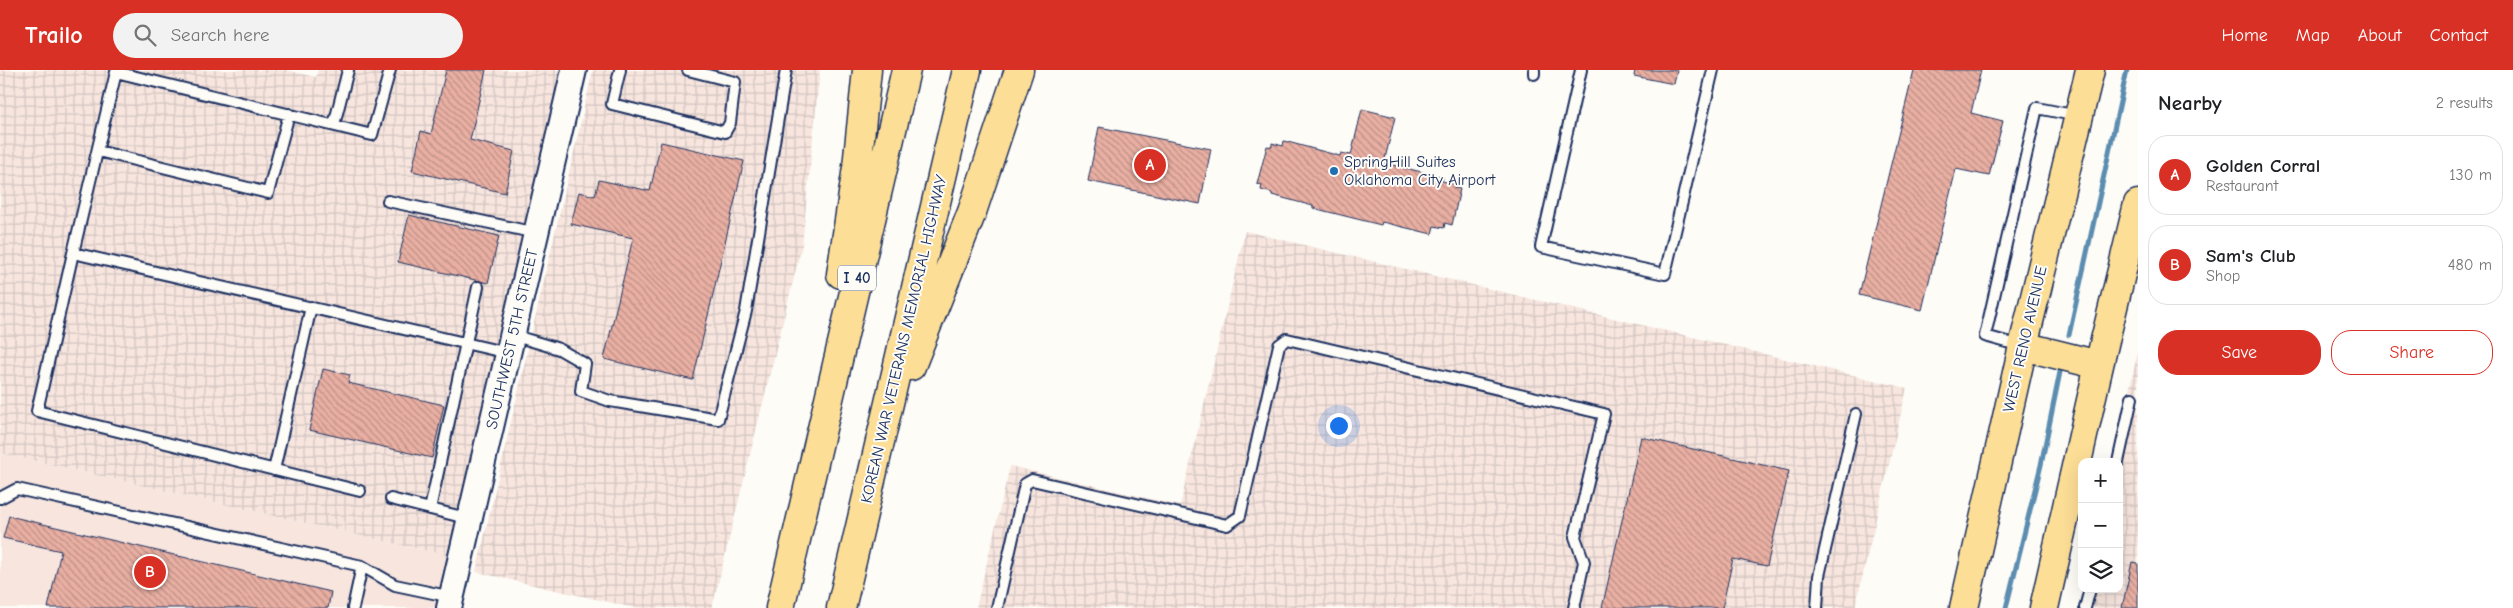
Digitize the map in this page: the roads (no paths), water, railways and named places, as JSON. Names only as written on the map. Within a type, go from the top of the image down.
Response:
[{"type":"main road","points":[[808,485],[856,176],[867,70]]},
{"type":"main road","name":"I 40","points":[[780,608],[906,70]]},
{"type":"main road","name":"KOREAN WAR VETERANS MEMORIAL HIGHWAY","points":[[841,608],[967,70]]},
{"type":"main road","points":[[879,446],[969,220],[1019,70]]},
{"type":"main road","name":"WEST RENO AVENUE","points":[[1964,608],[2023,346],[2090,70]]},
{"type":"main road","points":[[2044,608],[2082,459],[2098,365],[2138,204]]},
{"type":"main road","points":[[2023,346],[2098,365]]},
{"type":"street","name":"SOUTHWEST 5TH STREET","points":[[451,602],[574,70]]},
{"type":"lane","points":[[334,125],[348,70]]},
{"type":"lane","points":[[360,492],[37,411],[116,72],[372,135],[390,70]]},
{"type":"lane","points":[[620,70],[612,104],[725,132],[730,122],[734,82],[688,70]]},
{"type":"lane","points":[[73,253],[466,343],[510,344],[559,349],[585,364],[581,390],[610,401],[718,419],[746,311],[786,70]]},
{"type":"lane","points":[[1581,70],[1540,247],[1665,274],[1713,70]]},
{"type":"lane","points":[[2023,346],[1985,336],[2036,108],[2079,117]]},
{"type":"lane","points":[[98,151],[268,193],[289,114]]},
{"type":"lane","points":[[388,202],[536,234]]},
{"type":"lane","points":[[430,509],[478,287]]},
{"type":"lane","points":[[274,470],[311,308]]},
{"type":"lane","points":[[997,608],[1026,484],[1032,480],[1227,525],[1240,516],[1279,345],[1287,339],[1604,414],[1576,536],[1584,562],[1574,608]]},
{"type":"lane","points":[[2119,458],[2132,398]]},
{"type":"lane","points":[[1817,608],[1819,576],[1856,414]]},
{"type":"lane","points":[[0,498],[17,490],[362,566],[395,585],[451,602]]},
{"type":"lane","points":[[391,499],[470,519]]},
{"type":"lane","points":[[353,608],[362,566]]},
{"type":"lane","points":[[2086,608],[2089,593]]},
{"type":"waterway","points":[[2069,335],[2127,70]]},
{"type":"waterway","points":[[2006,608],[2041,465],[2060,372]]},
{"type":"place","name":"Golden Corral","points":[[1150,165]]},
{"type":"place","name":"SpringHill Suites Oklahoma City Airport","points":[[1334,171]]},
{"type":"place","name":"Sam's Club","points":[[150,572]]}]
